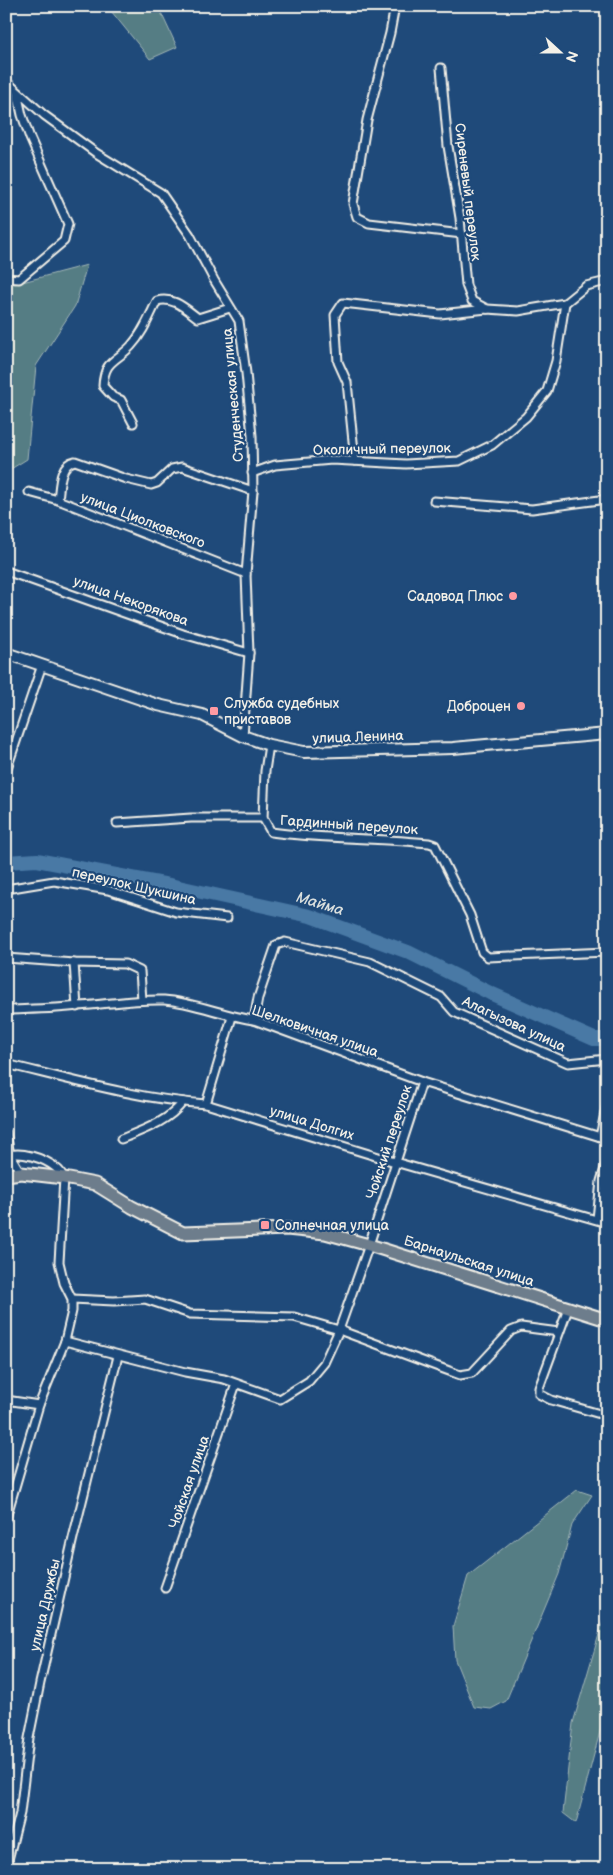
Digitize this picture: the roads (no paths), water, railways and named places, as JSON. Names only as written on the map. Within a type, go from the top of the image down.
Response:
[{"type":"main road","name":"Барнаульская улица","points":[[6,1175],[21,1173],[95,1184],[132,1207],[183,1233],[287,1229],[324,1234],[369,1245],[568,1309],[606,1316]]},
{"type":"street","points":[[395,6],[390,33],[367,120],[353,204],[357,217],[369,223],[462,234]]},
{"type":"street","name":"Сиреневый переулок","points":[[441,68],[448,146],[462,234],[466,285],[472,301],[487,309]]},
{"type":"street","points":[[6,81],[17,92],[30,138],[68,224],[64,241],[19,279],[6,278]]},
{"type":"street","name":"Студенческая улица","points":[[17,92],[96,153],[161,193],[190,235],[239,321],[252,436],[252,491],[246,574],[249,653],[243,736]]},
{"type":"street","points":[[356,461],[347,382],[338,362],[335,315],[343,303],[440,314],[487,309],[518,311],[565,303],[586,286],[607,281]]},
{"type":"street","points":[[133,423],[121,400],[113,397],[103,386],[103,374],[113,360],[130,347],[144,329],[157,301],[164,299],[177,302],[198,318],[230,308]]},
{"type":"street","name":"Околичный переулок","points":[[252,473],[275,464],[332,460],[406,464],[459,461],[492,445],[526,417],[547,391],[556,361],[565,303]]},
{"type":"street","points":[[58,500],[64,468],[68,462],[75,461],[126,480],[151,485],[157,483],[172,469],[182,467],[252,491]]},
{"type":"street","name":"улица Циолковского","points":[[29,492],[58,500],[246,574]]},
{"type":"street","points":[[434,501],[532,508],[607,499]]},
{"type":"street","name":"улица Некорякова","points":[[6,571],[183,634],[249,653]]},
{"type":"street","name":"улица Ленина","points":[[6,653],[158,704],[202,716],[243,736],[269,745],[304,752],[453,748],[607,734]]},
{"type":"street","points":[[6,771],[42,665]]},
{"type":"street","name":"Гардинный переулок","points":[[269,745],[265,771],[263,818],[271,832],[300,836],[387,839],[435,845],[470,915],[482,952],[488,957],[607,952]]},
{"type":"street","name":"Гардинный переулок","points":[[117,823],[191,818],[263,818]]},
{"type":"street","name":"переулок Шукшина","points":[[6,889],[54,881],[108,890],[176,912],[227,918]]},
{"type":"street","name":"Алагызова улица","points":[[254,1020],[258,998],[276,945],[284,942],[370,962],[441,997],[454,1012],[568,1064],[607,1059]]},
{"type":"street","points":[[6,958],[74,963],[125,964],[140,971],[142,1000]]},
{"type":"street","points":[[74,963],[77,1007]]},
{"type":"street","name":"Шелковичная улица","points":[[6,1010],[166,1000],[232,1017],[254,1020],[422,1082],[603,1138]]},
{"type":"street","points":[[206,1104],[232,1017]]},
{"type":"street","name":"улица Долгих","points":[[6,1064],[140,1095],[206,1104],[395,1162],[607,1223]]},
{"type":"street","name":"Чойский переулок","points":[[65,1341],[118,1356],[224,1379],[280,1399],[309,1381],[324,1363],[339,1330],[422,1082]]},
{"type":"street","points":[[121,1139],[152,1127],[177,1111],[183,1102]]},
{"type":"street","points":[[603,1138],[607,1102]]},
{"type":"street","points":[[6,1133],[8,1156],[21,1173]]},
{"type":"street","points":[[6,1518],[39,1405],[65,1341],[72,1311],[72,1298],[64,1283],[59,1262],[64,1178],[56,1167],[32,1155],[8,1156]]},
{"type":"street","points":[[597,1219],[601,1181],[607,1162]]},
{"type":"street","points":[[72,1298],[114,1302],[145,1299],[190,1314],[294,1317],[339,1330],[460,1375],[472,1373],[511,1331],[521,1327],[558,1332]]},
{"type":"street","points":[[568,1309],[539,1388],[540,1394],[551,1400],[607,1416]]},
{"type":"street","name":"улица Дружбы","points":[[8,1869],[7,1861],[20,1813],[29,1738],[40,1683],[73,1538],[118,1356]]},
{"type":"street","name":"Чойская улица","points":[[165,1588],[236,1384]]},
{"type":"street","points":[[6,1400],[39,1405]]},
{"type":"waterway","name":"Майма","points":[[6,862],[37,860],[174,886],[310,916],[408,952],[490,993],[594,1039],[607,1039]]},
{"type":"place","name":"Садовод Плюс","points":[[513,596]]},
{"type":"place","name":"Доброцен","points":[[521,706]]},
{"type":"place","name":"Служба судебных приставов","points":[[214,711]]},
{"type":"place","name":"Солнечная улица","points":[[265,1225]]}]
